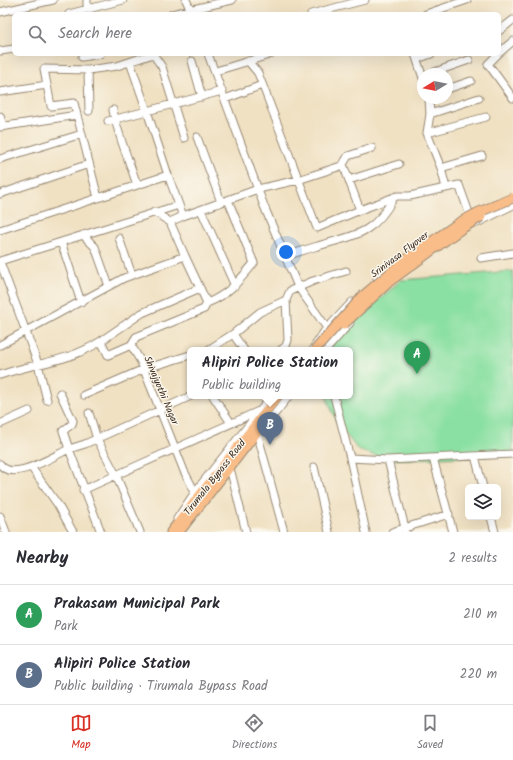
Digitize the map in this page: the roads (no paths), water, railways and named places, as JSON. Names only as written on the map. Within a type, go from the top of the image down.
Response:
[{"type":"main road","name":"Srinivasa Flyover","points":[[318,347],[363,296],[404,261],[460,222],[513,198]]},
{"type":"main road","name":"Srinivasa Flyover","points":[[324,347],[342,326],[390,281],[461,229],[480,218],[513,204]]},
{"type":"main road","points":[[171,532],[276,399]]},
{"type":"main road","points":[[179,532],[283,399]]},
{"type":"street","points":[[0,12],[42,1],[53,0]]},
{"type":"street","points":[[87,0],[87,9]]},
{"type":"street","points":[[76,12],[123,0]]},
{"type":"street","points":[[186,0],[191,12],[232,0]]},
{"type":"street","points":[[319,12],[365,0]]},
{"type":"street","points":[[432,12],[467,0]]},
{"type":"street","points":[[501,29],[513,20]]},
{"type":"street","points":[[501,52],[513,41]]},
{"type":"street","points":[[0,51],[12,49]]},
{"type":"street","points":[[82,57],[88,56]]},
{"type":"street","points":[[100,56],[102,68]]},
{"type":"street","points":[[98,198],[74,103],[51,106],[44,69],[88,70],[117,66],[147,56]]},
{"type":"street","points":[[154,56],[162,67],[184,138]]},
{"type":"street","points":[[209,56],[258,189],[298,286],[328,328]]},
{"type":"street","points":[[216,72],[265,56]]},
{"type":"street","points":[[497,56],[488,64],[513,98]]},
{"type":"street","points":[[416,57],[421,68]]},
{"type":"street","points":[[446,68],[469,60]]},
{"type":"street","points":[[192,61],[202,97]]},
{"type":"street","points":[[248,61],[258,73],[317,228],[394,197],[459,185],[468,213],[474,225]]},
{"type":"street","points":[[130,62],[183,216]]},
{"type":"street","points":[[88,70],[89,111]]},
{"type":"street","points":[[453,87],[471,81]]},
{"type":"street","points":[[0,92],[47,85]]},
{"type":"street","points":[[225,99],[262,85]]},
{"type":"street","points":[[112,120],[222,91]]},
{"type":"street","points":[[430,114],[479,98]]},
{"type":"street","points":[[429,104],[430,114],[427,133],[441,168],[446,188]]},
{"type":"street","points":[[112,110],[112,120],[137,185]]},
{"type":"street","points":[[0,116],[1,126],[77,115]]},
{"type":"street","points":[[427,133],[486,117]]},
{"type":"street","points":[[0,159],[82,134]]},
{"type":"street","points":[[101,341],[108,355],[131,345],[136,338],[204,309],[207,303],[218,299],[235,286],[254,263],[224,201],[198,137]]},
{"type":"street","points":[[170,222],[258,189],[298,180],[342,166],[348,156],[372,148]]},
{"type":"street","points":[[441,168],[482,156]]},
{"type":"street","points":[[0,194],[89,164]]},
{"type":"street","points":[[349,180],[399,164]]},
{"type":"street","points":[[342,166],[360,210]]},
{"type":"street","points":[[0,228],[168,175]]},
{"type":"street","points":[[313,347],[328,328],[362,291],[393,264],[455,220],[513,194]]},
{"type":"street","points":[[286,256],[359,235],[374,225],[388,208],[394,197]]},
{"type":"street","points":[[47,400],[38,364],[0,261],[179,204]]},
{"type":"street","points":[[329,347],[358,314],[399,278],[474,225],[513,204]]},
{"type":"street","points":[[201,210],[235,286]]},
{"type":"street","points":[[154,212],[170,222],[207,303]]},
{"type":"street","points":[[83,235],[95,247],[109,286]]},
{"type":"street","points":[[120,238],[132,275]]},
{"type":"street","points":[[61,242],[81,302]]},
{"type":"street","points":[[481,258],[513,253]]},
{"type":"street","points":[[0,345],[109,286],[132,275],[185,256]]},
{"type":"street","points":[[285,347],[288,340],[286,300],[290,291],[298,286],[346,271]]},
{"type":"street","points":[[0,375],[38,364],[74,356],[86,351],[142,313],[200,288]]},
{"type":"street","points":[[213,347],[233,334],[268,307],[286,300]]},
{"type":"street","points":[[233,334],[242,347]]},
{"type":"street","name":"Shivajyothi Nagar","points":[[131,345],[144,369],[184,471],[195,492]]},
{"type":"street","points":[[84,395],[144,369],[187,357]]},
{"type":"street","points":[[60,393],[73,420],[72,424],[63,431],[68,449],[83,490],[101,532]]},
{"type":"street","points":[[0,464],[6,470],[12,472],[31,467],[68,449],[97,439],[187,398]]},
{"type":"street","points":[[215,399],[231,423]]},
{"type":"street","name":"Tirumala Bypass Road","points":[[168,532],[195,492],[269,399]]},
{"type":"street","name":"Tirumala Bypass Road","points":[[184,532],[286,399]]},
{"type":"street","points":[[335,399],[350,458],[366,532]]},
{"type":"street","points":[[83,490],[260,410]]},
{"type":"street","points":[[0,424],[29,411]]},
{"type":"street","points":[[89,413],[97,439],[116,475],[140,532]]},
{"type":"street","points":[[258,436],[284,532]]},
{"type":"street","points":[[350,458],[388,460],[513,454]]},
{"type":"street","points":[[475,456],[482,484]]},
{"type":"street","points":[[433,458],[453,532]]},
{"type":"street","points":[[388,460],[405,530]]},
{"type":"street","points":[[31,467],[61,510],[73,532]]},
{"type":"street","points":[[314,467],[329,532]]},
{"type":"street","points":[[231,472],[246,532]]},
{"type":"street","points":[[392,532],[405,530],[449,514]]},
{"type":"street","points":[[0,516],[6,532]]},
{"type":"street","points":[[492,520],[495,532]]},
{"type":"place","name":"Prakasam Municipal Park","points":[[417,374]]},
{"type":"place","name":"Alipiri Police Station","points":[[270,445]]}]
